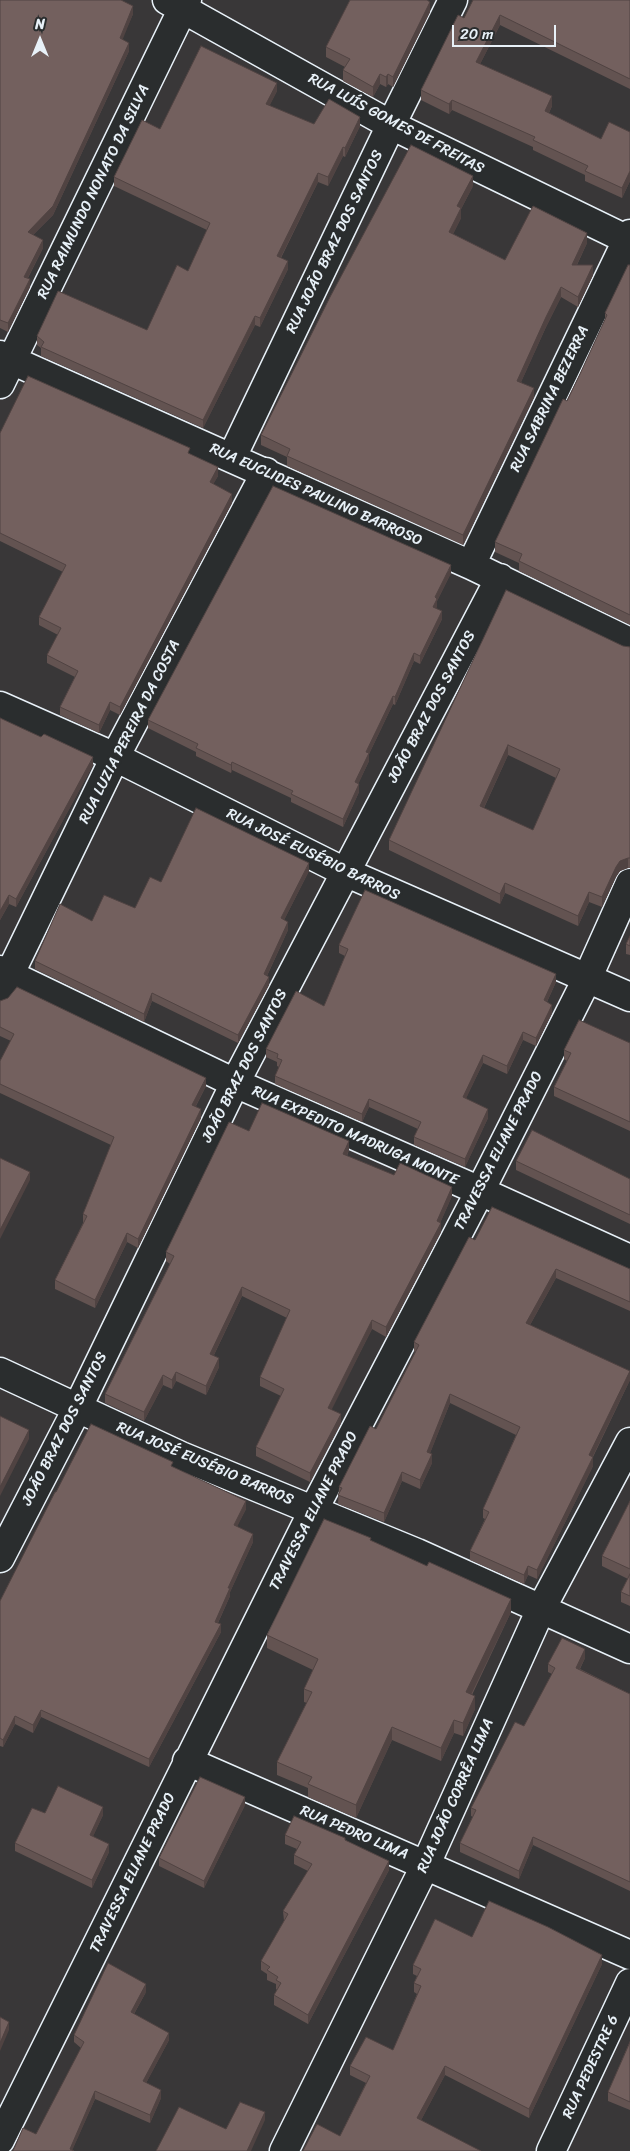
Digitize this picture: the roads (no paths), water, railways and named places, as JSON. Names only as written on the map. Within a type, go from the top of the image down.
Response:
[{"type":"street","name":"RUA JOÃO BRAZ DOS SANTOS","points":[[232,457],[391,124],[453,0]]},
{"type":"street","name":"RUA LUÍS GOMES DE FREITAS","points":[[179,3],[391,124],[629,238]]},
{"type":"street","name":"RUA RAIMUNDO NONATO DA SILVA","points":[[0,384],[6,358],[179,3]]},
{"type":"street","name":"RUA SABRINA BEZERRA","points":[[471,565],[629,238]]},
{"type":"street","name":"RUA EUCLIDES PAULINO BARROSO","points":[[6,358],[266,472],[500,578],[630,642]]},
{"type":"street","name":"RUA LUZIA PEREIRA DA COSTA","points":[[3,980],[115,757],[266,472]]},
{"type":"street","name":"JOÃO BRAZ DOS SANTOS","points":[[0,1558],[76,1409],[235,1083],[500,578]]},
{"type":"street","name":"RUA JOSÉ EUSÉBIO BARROS","points":[[0,706],[115,757],[345,872],[587,979],[630,996]]},
{"type":"street","name":"TRAVESSA ELIANE PRADO","points":[[0,2140],[314,1509],[480,1191],[587,979],[630,883]]},
{"type":"street","name":"RUA EXPEDITO MADRUGA MONTE","points":[[3,980],[630,1259]]},
{"type":"street","name":"RUA JOSÉ EUSÉBIO BARROS","points":[[0,1372],[76,1409],[182,1456],[314,1509],[541,1608],[630,1650]]},
{"type":"street","name":"RUA JOÃO CORRÊA LIMA","points":[[284,2151],[426,1864],[541,1608],[630,1442]]},
{"type":"street","name":"RUA PEDRO LIMA","points":[[187,1762],[630,1954]]},
{"type":"street","name":"RUA PEDESTRE 6","points":[[551,2151],[630,1984]]}]
